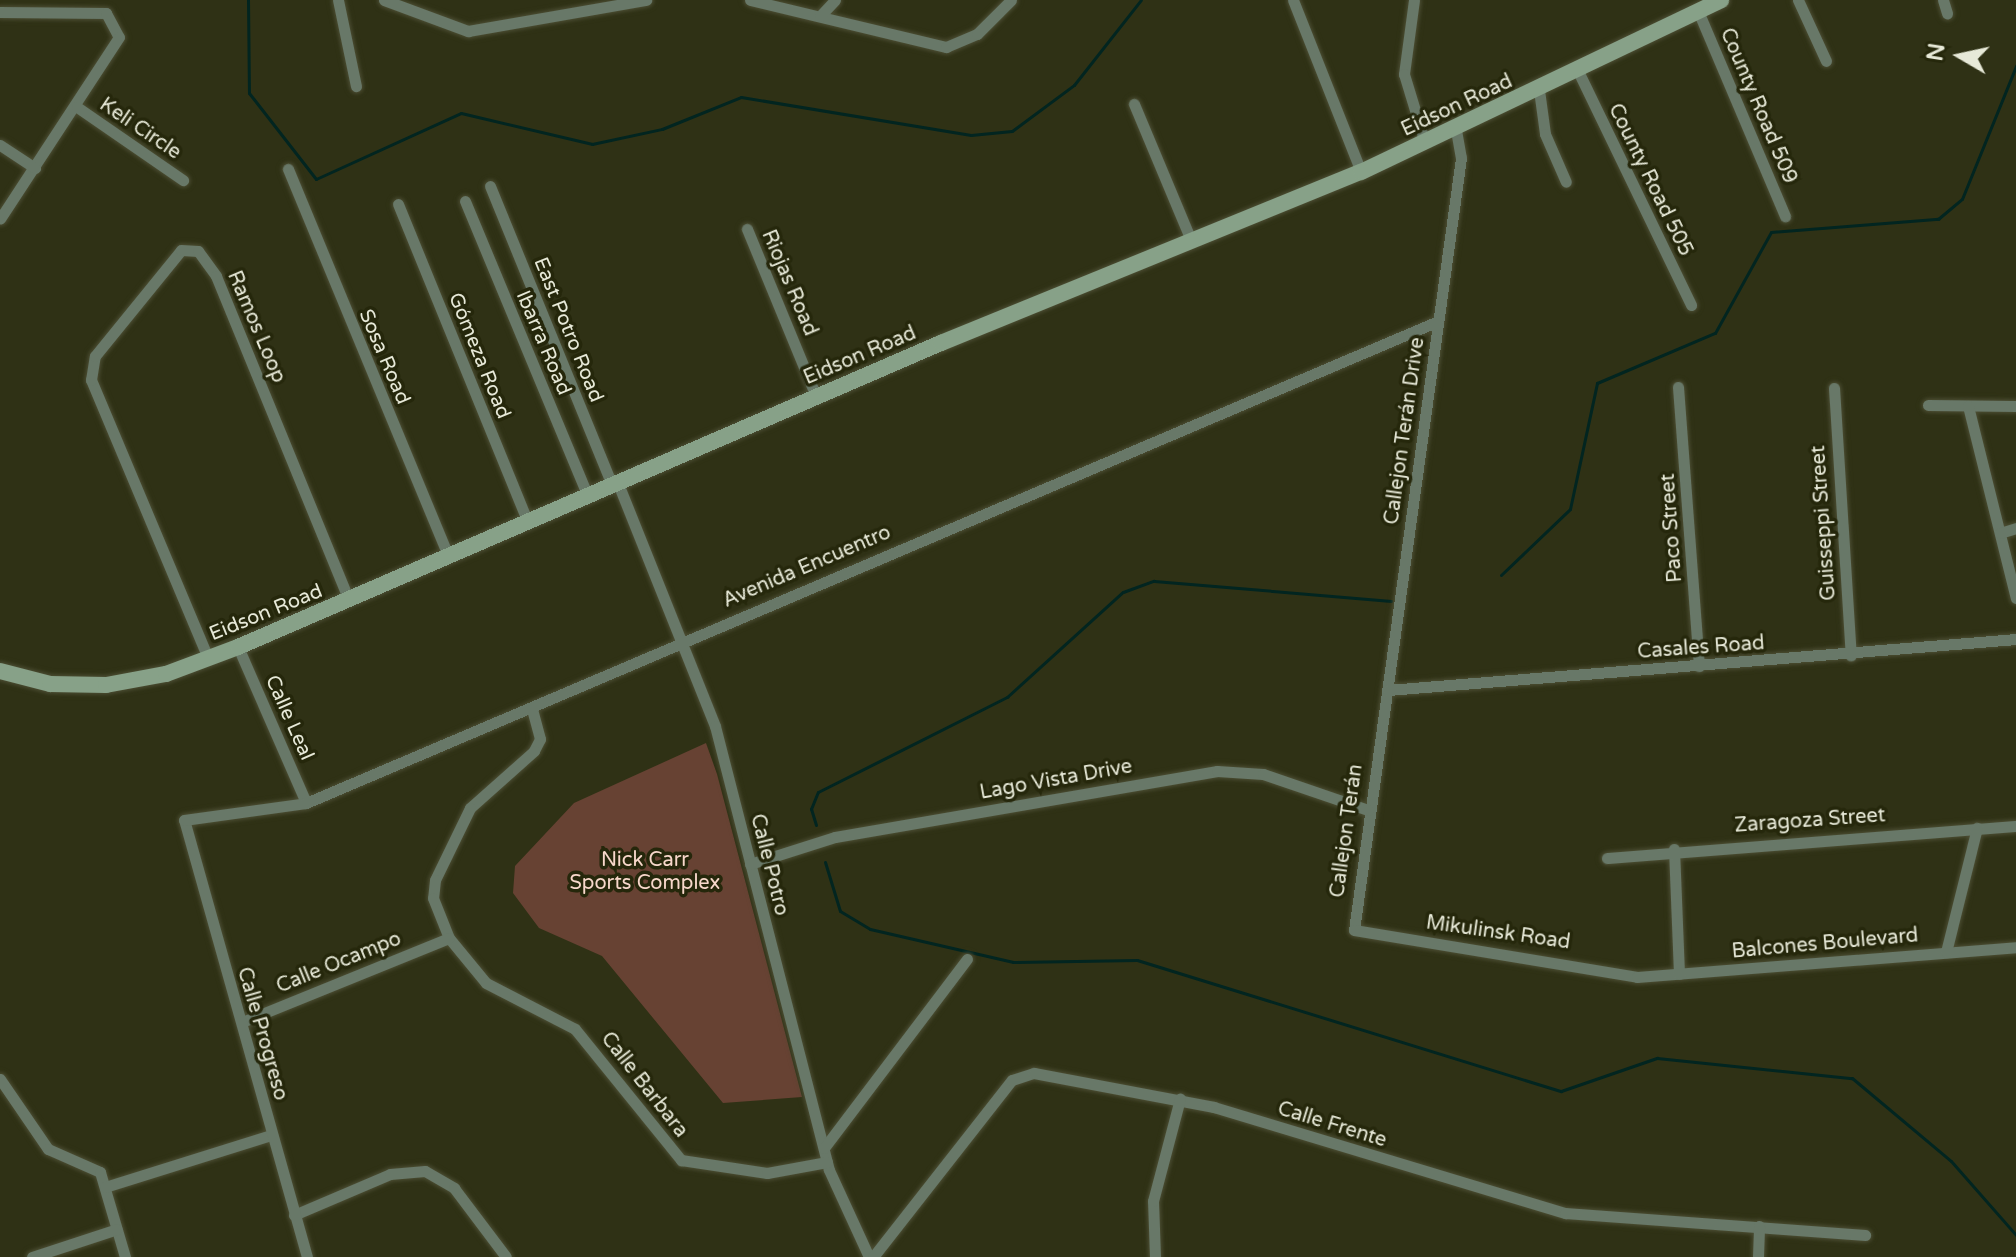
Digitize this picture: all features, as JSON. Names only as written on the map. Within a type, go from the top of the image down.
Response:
[{"type":"street","points":[[338,0],[356,86]]},
{"type":"street","points":[[384,0],[450,28],[477,31],[646,0]]},
{"type":"street","points":[[750,0],[946,47],[977,34],[1011,0]]},
{"type":"street","points":[[820,16],[835,0]]},
{"type":"street","points":[[1293,0],[1361,172]]},
{"type":"street","points":[[1414,0],[1404,74],[1425,143]]},
{"type":"street","name":"Eidson Road","points":[[0,671],[50,684],[106,685],[238,647],[616,486],[816,396],[1361,172],[1456,130],[1721,0]]},
{"type":"street","points":[[1798,0],[1826,61]]},
{"type":"street","points":[[1943,0],[1947,13]]},
{"type":"street","name":"County Road 509","points":[[1698,11],[1785,216]]},
{"type":"street","points":[[0,12],[106,13],[119,37],[77,107],[0,219]]},
{"type":"street","name":"County Road 505","points":[[1578,71],[1691,305]]},
{"type":"street","points":[[1539,90],[1545,134],[1566,182]]},
{"type":"street","points":[[1134,104],[1191,240]]},
{"type":"street","name":"Keli Circle","points":[[77,107],[183,180]]},
{"type":"street","name":"Callejon Terán Drive","points":[[1379,737],[1461,158],[1456,130]]},
{"type":"street","points":[[0,145],[35,168]]},
{"type":"street","name":"Sosa Road","points":[[288,169],[449,557]]},
{"type":"street","name":"East Potro Road","points":[[490,186],[616,486]]},
{"type":"street","name":"Ibarra Road","points":[[465,201],[588,497]]},
{"type":"street","name":"Gómeza Road","points":[[398,204],[528,522]]},
{"type":"street","name":"Riojas Road","points":[[747,229],[816,396]]},
{"type":"street","name":"Ramos Loop","points":[[208,658],[91,380],[95,356],[181,250],[198,251],[216,276],[349,600]]},
{"type":"street","name":"Avenida Encuentro","points":[[184,820],[306,803],[1438,321]]},
{"type":"street","name":"Paco Street","points":[[1678,387],[1699,666]]},
{"type":"street","name":"Guisseppi Street","points":[[1834,388],[1851,655]]},
{"type":"street","points":[[1928,405],[2016,406]]},
{"type":"street","points":[[1968,406],[2016,598]]},
{"type":"street","name":"Calle Potro","points":[[616,486],[683,640],[750,864],[827,1162],[871,1257]]},
{"type":"street","points":[[2000,533],[2016,528]]},
{"type":"street","name":"Casales Road","points":[[1388,690],[1851,655],[2016,639]]},
{"type":"street","name":"Calle Leal","points":[[238,647],[306,803]]},
{"type":"street","name":"Calle Barbara","points":[[532,709],[540,739],[534,751],[470,808],[435,880],[433,898],[449,938],[486,983],[575,1029],[681,1160],[767,1173],[827,1162]]},
{"type":"street","name":"Callejon Terán","points":[[1354,930],[1379,737]]},
{"type":"street","name":"Lago Vista Drive","points":[[750,864],[835,837],[1217,771],[1263,774],[1368,810]]},
{"type":"street","name":"Calle Progreso","points":[[184,820],[307,1257]]},
{"type":"street","name":"Zaragoza Street","points":[[1607,858],[1674,849],[2016,826]]},
{"type":"street","points":[[1946,952],[1977,828]]},
{"type":"street","points":[[1674,849],[1679,974]]},
{"type":"street","name":"Mikulinsk Road","points":[[1354,930],[1637,977]]},
{"type":"street","name":"Calle Ocampo","points":[[242,1022],[449,938]]},
{"type":"street","name":"Balcones Boulevard","points":[[1637,977],[2016,947]]},
{"type":"street","points":[[824,1148],[967,959]]},
{"type":"street","name":"Calle Frente","points":[[871,1257],[1023,1074],[1180,1099],[1535,1207],[1865,1235]]},
{"type":"street","points":[[0,1079],[48,1149],[87,1161],[105,1187],[125,1257]]},
{"type":"street","points":[[1155,1257],[1153,1201],[1180,1099]]},
{"type":"street","points":[[105,1187],[271,1135]]},
{"type":"street","points":[[294,1215],[390,1174],[425,1171],[454,1188],[506,1257]]},
{"type":"street","points":[[1758,1257],[1759,1226]]},
{"type":"street","points":[[32,1257],[117,1229]]},
{"type":"green space","name":"Nick Carr Sports Complex","points":[[706,743],[717,774],[802,1097],[723,1103],[602,956],[539,928],[513,893],[515,866],[574,803]]},
{"type":"waterway","points":[[248,0],[249,93],[316,179],[461,113],[592,144],[662,129],[741,97],[971,135],[1012,131],[1074,85],[1141,0]]},
{"type":"waterway","points":[[1501,575],[1570,509],[1597,383],[1715,333],[1771,232],[1938,219],[1962,199],[2016,66]]},
{"type":"waterway","points":[[816,825],[811,809],[818,792],[1007,697],[1123,592],[1154,581],[1391,601]]},
{"type":"waterway","points":[[825,862],[840,911],[870,929],[1013,962],[1137,960],[1561,1091],[1657,1058],[1852,1078],[1951,1161],[2016,1235]]}]
